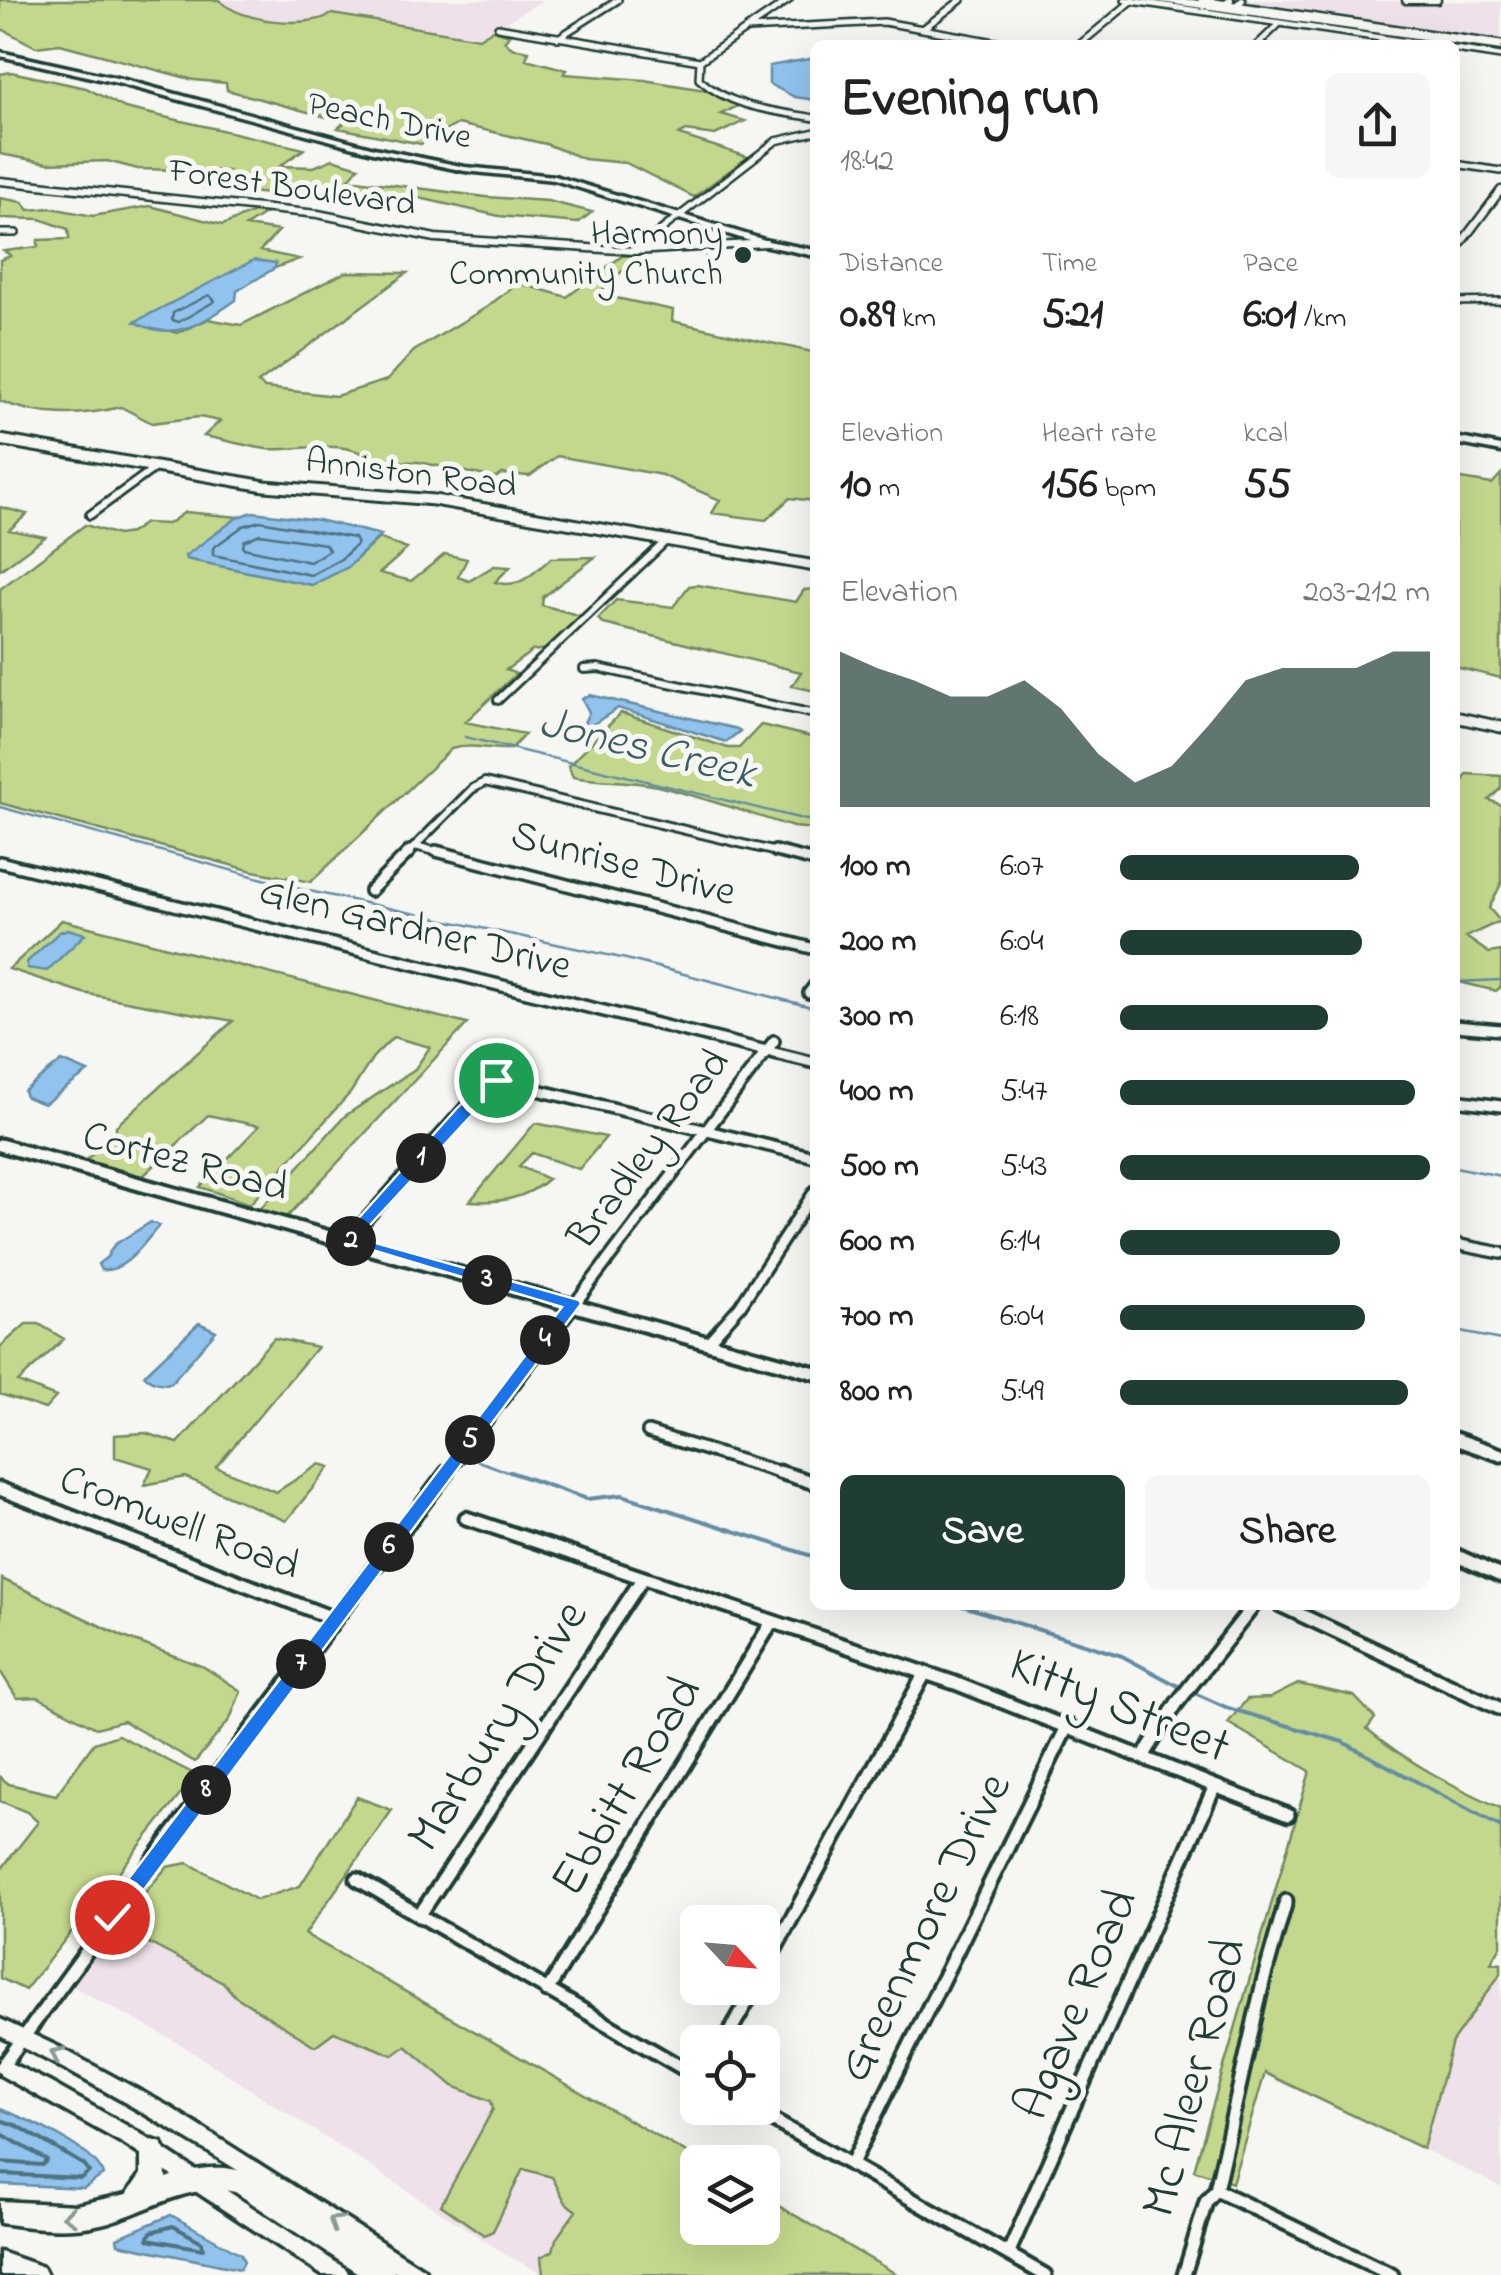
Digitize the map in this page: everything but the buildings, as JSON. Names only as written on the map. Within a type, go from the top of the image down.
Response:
[{"type":"highway","points":[[1150,0],[1430,40]]},
{"type":"highway","points":[[1176,0],[1431,40]]},
{"type":"highway","points":[[1460,44],[1501,50]]},
{"type":"highway","points":[[1460,46],[1501,50]]},
{"type":"highway","points":[[126,2206],[150,2184],[156,2170],[154,2151]]},
{"type":"highway","points":[[0,2212],[69,2217],[126,2206],[195,2180],[219,2176],[241,2182],[382,2275]]},
{"type":"highway","points":[[0,2264],[34,2275]]},
{"type":"main road","name":"Peach Drive","points":[[0,54],[106,77],[373,150],[465,169],[556,178],[766,243]]},
{"type":"main road","name":"Forest Boulevard","points":[[766,243],[810,251]]},
{"type":"main road","points":[[1460,441],[1501,449]]},
{"type":"main road","points":[[0,2027],[138,2099],[416,2275]]},
{"type":"main road","points":[[1,2067],[58,2094],[154,2151],[339,2275]]},
{"type":"street","points":[[558,38],[618,0]]},
{"type":"street","points":[[498,28],[700,61],[790,0]]},
{"type":"street","points":[[924,28],[961,0]]},
{"type":"street","points":[[1085,40],[1130,0],[1428,40]]},
{"type":"street","points":[[1201,0],[1234,2],[1432,40]]},
{"type":"street","points":[[1406,0],[1438,0]]},
{"type":"street","points":[[748,29],[877,22],[985,40]]},
{"type":"street","points":[[1262,40],[1280,23]]},
{"type":"street","points":[[700,61],[700,82],[711,89],[741,102],[810,117]]},
{"type":"street","points":[[634,252],[776,141],[810,133]]},
{"type":"street","points":[[1460,165],[1501,171]]},
{"type":"street","name":"Forest Boulevard","points":[[0,181],[318,214],[436,238],[634,252],[766,243]]},
{"type":"street","points":[[1460,243],[1501,190]]},
{"type":"street","points":[[0,233],[16,232]]},
{"type":"street","points":[[1460,302],[1501,301]]},
{"type":"street","name":"Anniston Road","points":[[0,440],[265,486],[434,500],[810,565]]},
{"type":"street","points":[[90,515],[156,467]]},
{"type":"street","points":[[498,700],[666,541]]},
{"type":"street","points":[[584,668],[810,713]]},
{"type":"street","points":[[1460,717],[1501,727]]},
{"type":"street","points":[[370,891],[472,789],[485,782],[810,860]]},
{"type":"street","name":"Sunrise Drive","points":[[415,846],[810,948]]},
{"type":"street","name":"Glen Gardner Drive","points":[[0,862],[810,1062]]},
{"type":"street","points":[[1460,1026],[1501,1030]]},
{"type":"street","name":"Bradley Road","points":[[1,2067],[774,1040]]},
{"type":"street","points":[[347,1240],[488,1084],[507,1080],[810,1157]]},
{"type":"street","points":[[1460,1101],[1501,1106]]},
{"type":"street","name":"Cortez Road","points":[[0,1145],[810,1371]]},
{"type":"street","points":[[709,1341],[740,1306],[810,1199]]},
{"type":"street","points":[[1460,1245],[1501,1253]]},
{"type":"street","points":[[648,1432],[810,1481]]},
{"type":"street","points":[[1460,1442],[1501,1455]]},
{"type":"street","name":"Cromwell Road","points":[[0,1489],[335,1619]]},
{"type":"street","name":"Kitty Street","points":[[466,1518],[1068,1725],[1288,1815]]},
{"type":"street","points":[[1460,1557],[1501,1576]]},
{"type":"street","name":"Marbury Drive","points":[[419,1916],[642,1579]]},
{"type":"street","points":[[1144,1755],[1177,1703],[1250,1610]]},
{"type":"street","points":[[1291,1610],[1501,1709]]},
{"type":"street","name":"Ebbitt Road","points":[[547,1991],[772,1622]]},
{"type":"street","points":[[780,1940],[925,1674]]},
{"type":"street","name":"Greenmore Drive","points":[[851,2165],[1068,1725]]},
{"type":"street","name":"Agave Road","points":[[1008,2254],[1214,1786]]},
{"type":"street","points":[[357,1879],[680,2067]]},
{"type":"street","name":"Mc Aleer Road","points":[[1184,2275],[1206,2202],[1216,2190],[1263,1982],[1286,1901]]},
{"type":"street","points":[[780,2125],[1044,2275]]},
{"type":"street","points":[[1216,2190],[1392,2275]]},
{"type":"shaded area","points":[[219,0],[543,0],[479,38],[332,14],[315,23],[272,20],[228,10]]},
{"type":"shaded area","points":[[1249,0],[1501,2],[1501,42],[1244,4]]},
{"type":"shaded area","points":[[124,1917],[124,1930],[223,1982],[235,1996],[314,2046],[334,2032],[393,2054],[406,2045],[453,2086],[491,2101],[493,2109],[442,2205],[523,2169],[552,2177],[566,2203],[576,2211],[556,2239],[553,2251],[541,2257],[543,2274],[507,2255],[182,2045],[72,1986]]},
{"type":"shaded area","points":[[1501,1973],[1501,2187],[1423,2149],[1452,2042]]},
{"type":"green space","points":[[0,0],[219,0],[242,14],[274,21],[306,21],[332,14],[479,38],[492,30],[510,35],[504,41],[512,48],[529,51],[526,59],[567,70],[564,74],[644,80],[705,90],[740,105],[721,114],[745,121],[715,135],[686,131],[679,135],[748,157],[694,197],[626,163],[584,159],[546,144],[458,124],[421,144],[338,128],[345,122],[227,90],[226,83],[194,80],[60,44],[36,47],[0,28]]},
{"type":"green space","points":[[11,72],[86,88],[125,108],[304,149],[280,166],[314,167],[333,159],[359,167],[349,179],[548,201],[592,212],[578,223],[499,216],[415,197],[310,198],[318,189],[294,185],[277,195],[205,187],[227,171],[138,169],[107,161],[48,163],[0,154],[0,74]]},
{"type":"green space","points":[[0,198],[22,202],[29,210],[51,208],[93,216],[150,206],[223,225],[254,212],[265,214],[246,226],[279,231],[260,251],[299,259],[275,268],[275,263],[197,290],[135,322],[178,333],[208,319],[241,325],[346,272],[407,273],[258,383],[265,388],[336,396],[387,380],[414,351],[487,307],[518,283],[567,297],[622,256],[640,255],[597,294],[673,310],[672,321],[810,352],[810,500],[790,498],[766,520],[712,513],[720,500],[662,475],[557,456],[530,476],[502,474],[495,478],[419,462],[374,461],[363,453],[336,447],[251,446],[204,436],[220,421],[199,417],[152,423],[121,407],[60,414],[0,401],[0,260],[11,256],[4,251],[38,247],[38,240],[69,239],[68,229],[40,219],[0,218]]},
{"type":"green space","points":[[1501,474],[1501,678],[1460,668],[1460,479],[1492,484]]},
{"type":"green space","points":[[0,507],[27,514],[9,530],[45,537],[0,570]]},
{"type":"green space","points":[[185,512],[238,517],[186,559],[312,585],[348,567],[379,538],[407,549],[380,573],[411,581],[445,554],[467,559],[458,577],[469,581],[494,566],[510,567],[495,582],[504,584],[526,579],[551,558],[595,557],[543,597],[542,605],[581,616],[548,649],[532,651],[506,670],[516,674],[465,722],[525,734],[511,749],[451,749],[311,882],[253,871],[0,803],[0,589],[85,525],[118,535],[130,533],[145,523],[168,524]]},
{"type":"green space","points":[[689,586],[796,602],[804,590],[810,589],[810,690],[792,686],[801,672],[604,624],[598,619],[616,600],[673,607]]},
{"type":"green space","points":[[621,713],[728,748],[739,748],[761,725],[810,737],[810,829],[793,827],[653,785],[573,777],[568,766]]},
{"type":"green space","points":[[1467,774],[1501,776],[1501,788],[1489,800],[1501,805],[1501,884],[1489,908],[1500,921],[1466,937],[1489,953],[1501,951],[1501,987],[1496,991],[1460,982],[1460,786]]},
{"type":"green space","points":[[62,920],[467,1024],[286,1218],[260,1209],[345,1116],[415,1069],[430,1047],[393,1037],[373,1057],[351,1092],[250,1204],[200,1187],[259,1126],[208,1115],[142,1177],[85,1161],[116,1132],[116,1126],[233,1021],[83,993],[9,969]]},
{"type":"green space","points":[[535,1123],[606,1137],[579,1169],[532,1153],[519,1166],[548,1179],[540,1186],[512,1198],[470,1201]]},
{"type":"green space","points":[[26,1324],[39,1324],[64,1339],[18,1382],[56,1397],[45,1409],[0,1394],[0,1347]]},
{"type":"green space","points":[[274,1338],[317,1347],[216,1467],[276,1492],[320,1464],[330,1467],[286,1521],[185,1477],[144,1485],[152,1468],[115,1457],[115,1435],[145,1433],[178,1443]]},
{"type":"green space","points":[[2,1579],[124,1637],[204,1667],[241,1691],[230,1719],[195,1762],[123,1721],[96,1728],[38,1697],[17,1698],[0,1671]]},
{"type":"green space","points":[[1298,1684],[1354,1696],[1375,1718],[1367,1729],[1398,1753],[1501,1808],[1501,1946],[1491,1963],[1501,1964],[1501,1973],[1452,2042],[1423,2149],[1265,2073],[1232,2183],[1194,2170],[1310,1771],[1228,1723],[1247,1699],[1270,1698]]},
{"type":"green space","points":[[118,1735],[196,1775],[25,1990],[0,1978],[0,1871],[38,1822],[27,1812],[0,1801],[0,1777],[9,1784],[56,1795],[94,1743]]},
{"type":"green space","points":[[357,1797],[392,1810],[305,1934],[680,2149],[680,2245],[780,2245],[780,2207],[898,2275],[543,2274],[541,2257],[553,2251],[556,2239],[576,2211],[566,2203],[552,2177],[523,2169],[493,2231],[484,2235],[441,2205],[493,2109],[491,2101],[453,2086],[406,2046],[393,2055],[334,2032],[315,2046],[235,1996],[223,1982],[124,1930],[124,1917],[167,1867],[188,1863],[257,1900],[300,1886]]},
{"type":"water","points":[[810,59],[810,99],[795,97],[769,84],[769,66]]},
{"type":"water","points":[[254,260],[276,263],[275,268],[237,291],[236,300],[200,323],[162,331],[135,322]]},
{"type":"water","points":[[253,512],[318,520],[381,535],[348,567],[312,585],[186,559],[238,517]]},
{"type":"water","points":[[590,695],[740,731],[726,742],[618,708],[589,727],[584,723],[589,712],[582,699]]},
{"type":"water","points":[[68,929],[85,934],[47,971],[27,968],[27,962],[59,932]]},
{"type":"water","points":[[62,1061],[88,1072],[44,1104],[26,1097],[24,1091]]},
{"type":"water","points":[[151,1222],[159,1226],[133,1256],[118,1267],[101,1270],[98,1264],[114,1245]]},
{"type":"water","points":[[199,1323],[216,1331],[171,1383],[156,1382],[144,1375]]},
{"type":"water","points":[[0,2109],[74,2146],[98,2165],[103,2175],[84,2188],[0,2184]]},
{"type":"water","points":[[171,2215],[241,2254],[244,2262],[240,2269],[118,2244],[117,2238]]},
{"type":"waterway","name":"Jones Creek","points":[[465,737],[810,821]]},
{"type":"waterway","points":[[0,807],[300,889],[626,959],[810,1007]]},
{"type":"waterway","name":"Jones Creek","points":[[1460,982],[1501,980]]},
{"type":"waterway","points":[[1460,1168],[1501,1176]]},
{"type":"waterway","points":[[1460,1332],[1501,1340]]},
{"type":"waterway","points":[[478,1461],[517,1475]]},
{"type":"waterway","points":[[510,1472],[587,1499],[622,1495],[810,1555]]},
{"type":"waterway","points":[[976,1610],[1122,1656],[1182,1688]]},
{"type":"waterway","points":[[1190,1691],[1228,1708],[1343,1742],[1501,1827]]},
{"type":"place","name":"Harmony Community Church","points":[[743,255]]},
{"type":"route","points":[[112,1917],[573,1304],[347,1240],[462,1111],[496,1080]]}]
